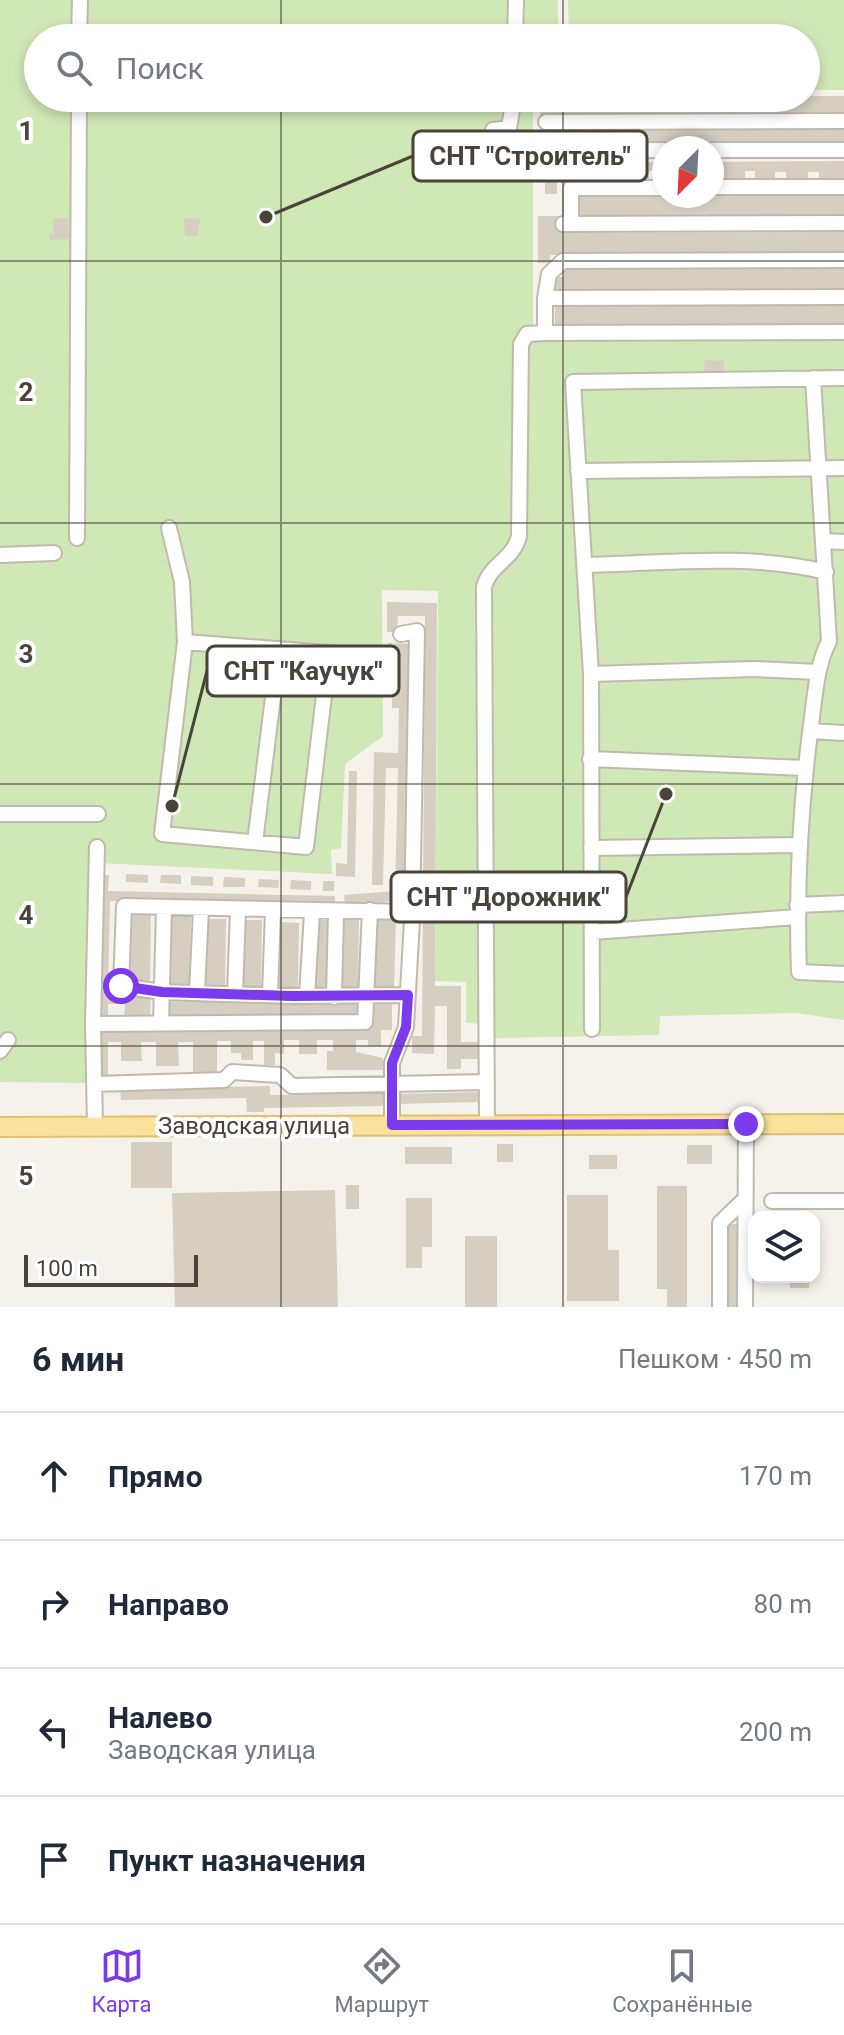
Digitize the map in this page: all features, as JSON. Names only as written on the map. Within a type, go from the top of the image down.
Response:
[{"type":"main road","name":"Заводская улица","points":[[0,1127],[844,1124]]},
{"type":"street","points":[[79,24],[80,0]]},
{"type":"street","points":[[515,24],[516,0]]},
{"type":"street","points":[[77,538],[79,112]]},
{"type":"street","points":[[493,130],[509,128],[512,112]]},
{"type":"street","points":[[546,122],[844,121]]},
{"type":"street","points":[[546,151],[652,150]]},
{"type":"street","points":[[724,150],[844,150]]},
{"type":"street","points":[[724,187],[844,187]]},
{"type":"street","points":[[652,188],[571,188],[567,224],[844,223]]},
{"type":"street","points":[[545,333],[549,274],[563,261],[844,260]]},
{"type":"street","points":[[545,298],[844,297]]},
{"type":"street","points":[[487,1125],[484,587],[487,575],[517,547],[521,344],[527,334],[545,333],[844,332]]},
{"type":"street","points":[[813,378],[826,572],[837,641],[818,672],[805,768],[798,845],[799,972],[844,974]]},
{"type":"street","points":[[592,1029],[591,674],[573,382],[844,378]]},
{"type":"street","points":[[578,471],[844,468]]},
{"type":"street","points":[[169,528],[182,582],[185,642],[162,834],[306,847],[329,653]]},
{"type":"street","points":[[825,541],[844,542]]},
{"type":"street","points":[[0,555],[54,553]]},
{"type":"street","points":[[586,565],[710,561],[800,565],[826,572]]},
{"type":"street","points":[[392,1125],[392,1063],[406,1027],[408,995],[417,631],[401,634]]},
{"type":"street","points":[[185,642],[378,658]]},
{"type":"street","points":[[255,842],[279,649]]},
{"type":"street","points":[[591,674],[754,669],[818,672]]},
{"type":"street","points":[[810,731],[844,733]]},
{"type":"street","points":[[590,759],[805,768]]},
{"type":"street","points":[[0,814],[98,814]]},
{"type":"street","points":[[591,848],[798,845]]},
{"type":"street","points":[[95,1126],[93,1024],[97,847]]},
{"type":"street","points":[[592,932],[797,911],[844,903]]},
{"type":"street","points":[[408,995],[334,997],[162,992],[121,986],[124,906],[312,913],[336,913],[344,909],[412,912]]},
{"type":"street","points":[[161,1023],[164,908]]},
{"type":"street","points":[[197,993],[201,909]]},
{"type":"street","points":[[235,994],[238,910]]},
{"type":"street","points":[[93,1024],[365,1022],[370,910]]},
{"type":"street","points":[[270,995],[273,911]]},
{"type":"street","points":[[307,996],[312,913]]},
{"type":"street","points":[[334,997],[336,913]]},
{"type":"street","points":[[95,1084],[224,1080],[232,1072],[280,1075],[292,1086],[487,1082]]},
{"type":"street","points":[[745,1307],[746,1124]]},
{"type":"street","points":[[720,1307],[720,1223],[745,1199]]},
{"type":"street","points":[[772,1201],[844,1201]]},
{"type":"green space","points":[[0,0],[558,0],[558,24],[24,24],[24,112],[533,112],[533,336],[844,336],[844,1020],[796,1013],[660,1016],[659,1035],[491,1038],[491,1024],[466,1023],[466,982],[435,981],[438,591],[382,590],[383,736],[345,764],[341,848],[331,850],[332,874],[99,863],[85,1083],[0,1082]]},
{"type":"green space","points":[[568,0],[844,0],[844,90],[820,90],[820,24],[569,24]]},
{"type":"building","points":[[820,96],[844,96],[844,114],[540,115],[540,112],[820,112]]},
{"type":"building","points":[[844,128],[844,141],[724,141],[724,136],[652,136],[652,142],[544,142],[544,129]]},
{"type":"building","points":[[844,161],[844,179],[819,179],[819,172],[808,172],[808,179],[786,179],[786,172],[775,172],[775,179],[755,179],[755,171],[745,171],[745,179],[724,180],[724,162]]},
{"type":"building","points":[[652,162],[652,171],[649,171],[649,180],[629,180],[629,171],[618,171],[618,180],[598,180],[597,171],[587,171],[587,180],[557,180],[557,194],[545,194],[545,163]]},
{"type":"building","points":[[724,194],[844,194],[844,217],[580,218],[580,195],[652,195],[652,208],[724,208]]},
{"type":"building","points":[[538,216],[561,216],[561,233],[844,232],[844,253],[550,255],[550,263],[538,263]]},
{"type":"building","points":[[68,218],[69,239],[50,240],[49,234],[54,233],[53,219]]},
{"type":"building","points":[[200,218],[197,236],[185,236],[184,219]]},
{"type":"building","points":[[844,267],[844,293],[555,294],[555,277],[563,277],[563,268]]},
{"type":"building","points":[[844,304],[844,328],[555,329],[555,305]]},
{"type":"building","points":[[705,360],[724,361],[723,373],[704,372]]},
{"type":"building","points":[[387,602],[437,603],[435,986],[461,986],[461,1042],[485,1042],[485,1059],[461,1059],[461,1069],[447,1069],[447,1006],[435,1006],[434,1054],[412,1053],[412,1036],[422,1036],[425,616],[398,616],[397,632],[387,632]]},
{"type":"building","points":[[388,643],[412,644],[406,908],[395,908],[395,901],[345,905],[344,895],[395,891],[398,768],[386,768],[383,885],[372,885],[374,752],[398,753],[399,708],[392,708],[392,687],[400,687],[400,665],[387,665]]},
{"type":"building","points":[[349,771],[357,771],[355,877],[336,876],[336,863],[347,864]]},
{"type":"building","points":[[126,874],[148,875],[148,883],[126,882]]},
{"type":"building","points":[[101,875],[109,875],[108,891],[335,896],[335,907],[110,901],[108,993],[151,994],[150,1019],[124,1018],[125,1004],[108,1004],[108,1018],[98,1018]]},
{"type":"building","points":[[161,875],[181,875],[181,884],[160,883]]},
{"type":"building","points":[[191,876],[213,877],[213,886],[191,885]]},
{"type":"building","points":[[224,877],[245,878],[245,887],[223,887]]},
{"type":"building","points":[[259,879],[279,880],[278,888],[258,887]]},
{"type":"building","points":[[291,880],[311,881],[311,890],[290,889]]},
{"type":"building","points":[[323,881],[334,881],[334,891],[323,891]]},
{"type":"building","points":[[129,914],[151,915],[150,981],[128,980]]},
{"type":"building","points":[[373,915],[396,916],[394,991],[371,990]]},
{"type":"building","points":[[169,917],[191,917],[189,990],[168,989]]},
{"type":"building","points":[[341,917],[359,917],[358,993],[339,993]]},
{"type":"building","points":[[206,919],[226,919],[225,992],[204,991]]},
{"type":"building","points":[[243,920],[262,920],[261,993],[241,992]]},
{"type":"building","points":[[316,920],[328,920],[326,991],[315,991]]},
{"type":"building","points":[[279,922],[299,923],[298,987],[277,987]]},
{"type":"building","points":[[370,997],[381,997],[381,1004],[392,1004],[392,1030],[381,1030],[381,1046],[368,1046],[368,1040],[356,1040],[356,1052],[383,1058],[383,1070],[327,1070],[327,1051],[333,1051],[333,1040],[317,1040],[317,1054],[299,1054],[299,1040],[284,1040],[284,1054],[275,1053],[275,1065],[264,1065],[264,1041],[253,1041],[253,1060],[241,1060],[241,1053],[231,1053],[231,1041],[217,1041],[217,1074],[193,1074],[193,1042],[178,1042],[179,1066],[156,1066],[156,1042],[141,1042],[142,1061],[121,1061],[121,1042],[108,1042],[108,1080],[96,1080],[95,1030],[370,1029]]},
{"type":"building","points":[[358,1001],[358,1015],[170,1016],[170,1002]]},
{"type":"building","points":[[270,1086],[270,1095],[386,1093],[386,1106],[264,1108],[264,1112],[247,1112],[246,1098],[121,1100],[120,1089]]},
{"type":"building","points":[[480,1092],[480,1102],[397,1104],[397,1094]]},
{"type":"building","points":[[131,1142],[172,1142],[172,1188],[131,1188]]},
{"type":"building","points":[[497,1144],[513,1144],[513,1162],[497,1162]]},
{"type":"building","points":[[687,1145],[712,1145],[712,1164],[687,1164]]},
{"type":"building","points":[[405,1147],[452,1147],[452,1164],[405,1164]]},
{"type":"building","points":[[589,1155],[617,1155],[617,1169],[589,1169]]},
{"type":"building","points":[[346,1185],[359,1185],[359,1209],[346,1209]]},
{"type":"building","points":[[657,1186],[687,1186],[687,1307],[667,1307],[667,1289],[657,1289]]},
{"type":"building","points":[[335,1190],[338,1307],[175,1307],[172,1193]]},
{"type":"building","points":[[567,1195],[608,1195],[608,1250],[619,1250],[619,1301],[567,1301]]},
{"type":"building","points":[[406,1198],[432,1198],[432,1247],[422,1247],[422,1268],[406,1268]]},
{"type":"building","points":[[727,1224],[739,1224],[739,1307],[726,1307]]},
{"type":"building","points":[[465,1236],[497,1236],[497,1307],[465,1307]]},
{"type":"building","points":[[790,1283],[809,1283],[809,1288],[790,1288]]},
{"type":"place","name":"СНТ \"Строитель\"","points":[[266,217]]},
{"type":"place","name":"СНТ \"Дорожник\"","points":[[666,794]]},
{"type":"place","name":"СНТ \"Каучук\"","points":[[172,806]]},
{"type":"route","points":[[121,986],[162,992],[361,998],[373,993],[408,995],[406,1027],[392,1063],[392,1125],[746,1124]]}]
